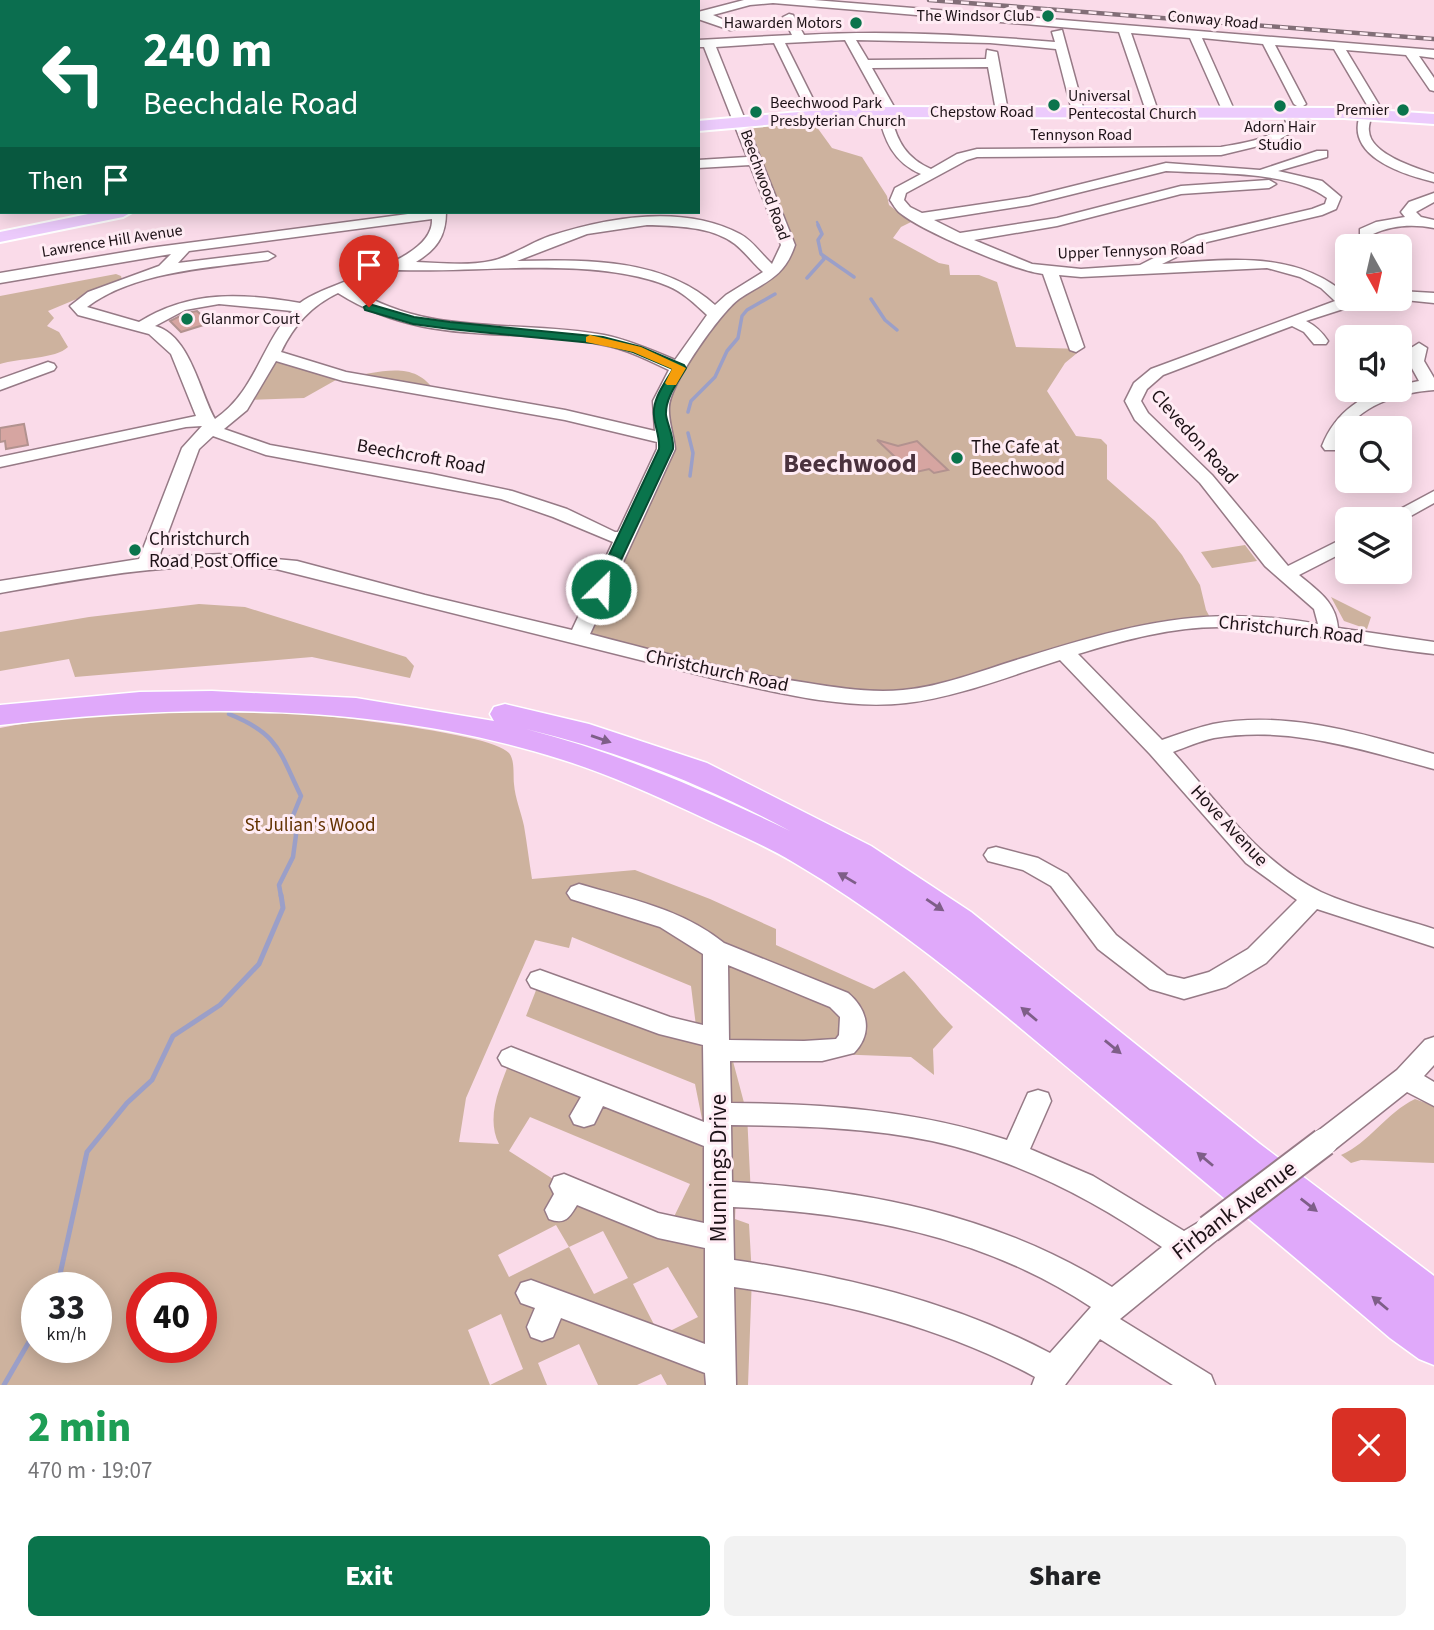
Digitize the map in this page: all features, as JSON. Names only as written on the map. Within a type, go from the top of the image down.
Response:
[{"type":"highway","points":[[0,697],[87,688],[208,684],[259,684],[378,693],[462,704],[578,731],[696,771],[859,854],[959,921],[1246,1156],[1434,1301]]},
{"type":"highway","points":[[0,715],[163,702],[234,702],[372,712],[454,722],[565,749],[662,786],[802,851],[858,885],[925,932],[998,988],[1405,1324],[1434,1345]]},
{"type":"main road","name":"Chepstow Road","points":[[700,126],[815,115],[887,112],[1229,112],[1294,108],[1434,119]]},
{"type":"main road","points":[[0,237],[113,214]]},
{"type":"street","points":[[701,0],[722,10]]},
{"type":"street","name":"Conway Road","points":[[701,15],[763,0],[842,24],[1055,23],[1434,54]]},
{"type":"street","points":[[701,15],[730,27],[752,24]]},
{"type":"street","points":[[789,17],[800,39]]},
{"type":"street","points":[[1055,23],[1079,111]]},
{"type":"street","points":[[842,24],[887,112],[893,147],[909,163],[930,173]]},
{"type":"street","points":[[704,44],[800,39],[842,24],[1062,46]]},
{"type":"street","points":[[1124,29],[1152,111]]},
{"type":"street","points":[[1194,34],[1229,112]]},
{"type":"street","points":[[778,40],[815,115]]},
{"type":"street","points":[[990,40],[1002,111]]},
{"type":"street","points":[[1267,40],[1294,108]]},
{"type":"street","name":"Beechwood Road","points":[[578,638],[666,449],[667,439],[660,415],[662,400],[715,314],[729,298],[774,272],[786,254],[788,245],[742,122],[704,44]]},
{"type":"street","points":[[1338,46],[1372,113],[1362,132],[1371,147],[1391,160],[1434,178]]},
{"type":"street","points":[[1410,52],[1434,87]]},
{"type":"street","points":[[863,64],[992,63]]},
{"type":"street","name":"Tennyson Road","points":[[919,218],[899,206],[896,196],[930,173],[962,157],[977,153],[1221,151],[1280,135],[1293,122],[1294,108]]},
{"type":"street","points":[[919,218],[1030,201],[1221,151]]},
{"type":"street","points":[[1262,173],[1322,154]]},
{"type":"street","points":[[700,164],[756,161]]},
{"type":"street","points":[[1144,270],[1152,262],[1202,239],[1307,216],[1327,208],[1335,201],[1333,194],[1321,186],[1290,176],[1166,167]]},
{"type":"street","points":[[958,238],[1045,224],[1181,190],[1271,184],[1290,176]]},
{"type":"street","points":[[1416,220],[1409,214],[1411,207],[1434,197]]},
{"type":"street","name":"Lawrence Hill Avenue","points":[[0,278],[185,247],[431,214]]},
{"type":"street","points":[[148,563],[191,448],[209,425],[247,400],[270,354],[303,307],[321,295],[396,266],[429,247],[439,229],[438,214]]},
{"type":"street","name":"Upper Tennyson Road","points":[[919,218],[1012,263],[1050,271],[1081,273],[1242,263],[1276,266],[1316,279],[1335,291]]},
{"type":"street","points":[[1366,234],[1375,226],[1416,220],[1434,224]]},
{"type":"street","points":[[497,267],[509,258],[583,231],[613,224],[649,221],[709,228],[723,233],[744,244],[764,266],[774,272]]},
{"type":"street","points":[[164,270],[185,247]]},
{"type":"street","points":[[209,425],[178,352],[155,331],[83,312],[78,308],[87,297],[164,270],[268,256]]},
{"type":"street","points":[[396,266],[573,267],[638,272],[674,283],[700,300],[715,314]]},
{"type":"street","points":[[1050,271],[1076,348]]},
{"type":"street","points":[[340,287],[369,307],[413,320],[603,340],[637,349],[680,368]]},
{"type":"street","points":[[1412,297],[1434,298]]},
{"type":"street","points":[[141,328],[156,317],[178,307],[217,300],[251,298],[303,307]]},
{"type":"street","name":"Clevedon Road","points":[[1328,630],[1327,613],[1322,605],[1262,550],[1206,479],[1137,411],[1133,401],[1140,387],[1157,372],[1335,306]]},
{"type":"street","points":[[1292,320],[1310,329],[1320,341]]},
{"type":"street","points":[[1331,446],[1339,426],[1373,400],[1393,392],[1432,385],[1416,361],[1419,348]]},
{"type":"street","points":[[270,354],[343,376],[565,415],[667,439]]},
{"type":"street","points":[[0,385],[48,368]]},
{"type":"street","points":[[0,461],[186,422],[209,425]]},
{"type":"street","name":"Beechcroft Road","points":[[209,425],[266,450],[506,495],[560,513],[623,540]]},
{"type":"street","points":[[1412,508],[1434,496]]},
{"type":"street","points":[[1286,574],[1335,549]]},
{"type":"street","name":"Christchurch Road","points":[[0,587],[148,563],[215,559],[290,564],[416,599],[743,678],[837,694],[894,699],[953,687],[1065,653],[1161,627],[1190,622],[1232,621],[1328,630],[1434,648]]},
{"type":"street","name":"Hove Avenue","points":[[1065,653],[1158,749],[1254,857],[1279,877],[1313,898],[1434,938]]},
{"type":"street","points":[[1158,749],[1216,731],[1261,729],[1365,742],[1434,762]]},
{"type":"street","points":[[996,855],[1030,864],[1059,880],[1107,942],[1159,982],[1184,989],[1217,980],[1257,956],[1313,898]]},
{"type":"street","points":[[540,980],[574,1004],[668,1027],[718,1044],[826,1051],[844,1046],[852,1037],[855,1026],[852,1012],[839,1000],[715,950],[703,939],[671,922],[579,893]]},
{"type":"street","name":"Munnings Drive","points":[[715,950],[721,1380]]},
{"type":"street","name":"Firbank Avenue","points":[[1051,1378],[1104,1313],[1185,1247],[1406,1078],[1434,1047]]},
{"type":"street","points":[[511,1058],[597,1092],[718,1126],[818,1116],[895,1123],[966,1138],[1014,1154],[1105,1195],[1185,1247]]},
{"type":"street","points":[[1406,1078],[1434,1095]]},
{"type":"street","points":[[584,1116],[597,1092]]},
{"type":"street","points":[[1014,1154],[1038,1101]]},
{"type":"street","points":[[719,1194],[831,1202],[914,1219],[983,1240],[1082,1283],[1104,1313],[1199,1385]]},
{"type":"street","points":[[565,1195],[668,1230],[693,1236],[719,1237]]},
{"type":"street","points":[[719,1271],[787,1281],[928,1317],[1013,1347],[1051,1378]]},
{"type":"street","points":[[542,1307],[721,1380]]},
{"type":"green space","points":[[811,119],[832,148],[862,157],[887,196],[889,205],[911,222],[901,227],[893,238],[939,263],[949,265],[950,275],[979,275],[997,282],[1016,347],[1082,349],[1065,363],[1047,391],[1076,436],[1101,439],[1107,445],[1107,479],[1155,521],[1182,555],[1200,585],[1206,610],[1212,621],[1190,622],[953,687],[863,697],[578,638],[661,459],[660,415],[715,314],[762,281],[786,254],[745,127]]},
{"type":"green space","points":[[116,274],[122,279],[48,311],[54,318],[47,326],[59,332],[68,347],[55,354],[0,364],[0,296]]},
{"type":"green space","points":[[270,354],[336,375],[405,371],[427,382],[436,393],[343,376],[304,398],[247,400]]},
{"type":"green space","points":[[1245,545],[1257,561],[1212,568],[1201,552]]},
{"type":"green space","points":[[1331,597],[1371,617],[1367,629],[1344,621]]},
{"type":"green space","points":[[199,604],[245,607],[406,657],[414,666],[410,678],[312,657],[75,677],[69,659],[0,671],[0,632],[89,617]]},
{"type":"green space","name":"St Julian's Wood","points":[[263,710],[314,715],[393,724],[468,737],[494,745],[509,753],[512,760],[532,879],[635,870],[710,899],[776,929],[776,945],[874,989],[904,971],[953,1027],[933,1049],[934,1075],[911,1057],[730,1050],[747,1114],[751,1196],[736,1195],[735,1219],[749,1224],[752,1276],[748,1385],[667,1385],[661,1374],[637,1385],[598,1385],[579,1344],[538,1363],[547,1385],[490,1385],[0,1385],[0,728],[65,718]],"holes":[[[572,937],[691,986],[697,1034],[540,980],[526,1016],[695,1084],[705,1134],[511,1058],[494,1112],[495,1133],[499,1144],[459,1142],[466,1098],[535,940],[569,948]],[[530,1117],[690,1184],[668,1229],[564,1186],[509,1151]],[[556,1225],[569,1247],[509,1277],[498,1255]],[[603,1231],[628,1278],[594,1294],[569,1247]],[[668,1267],[698,1317],[660,1336],[633,1284]],[[501,1314],[523,1369],[490,1385],[468,1330]]]},
{"type":"green space","points":[[1415,1099],[1434,1106],[1434,1163],[1361,1160],[1351,1163],[1341,1155],[1351,1150],[1395,1112]]},
{"type":"building","name":"Glanmor Court","points":[[197,311],[210,323],[181,332],[170,321],[186,313]]},
{"type":"building","points":[[24,424],[28,445],[6,449],[5,441],[0,442],[0,428]]},
{"type":"building","points":[[877,440],[898,446],[917,441],[948,470],[934,473],[929,469],[912,473],[899,461],[893,460],[895,457]]},
{"type":"waterway","points":[[817,222],[819,226]]},
{"type":"waterway","points":[[818,225],[822,234],[818,240],[821,254],[854,277]]},
{"type":"waterway","points":[[807,278],[824,259],[823,256]]},
{"type":"waterway","points":[[688,412],[691,401],[715,377],[727,351],[738,338],[742,316],[747,310],[775,294]]},
{"type":"waterway","points":[[871,299],[885,320],[897,330]]},
{"type":"waterway","points":[[688,433],[693,453],[690,476]]},
{"type":"waterway","points":[[229,714],[258,729],[276,746],[301,796],[292,818],[296,835],[293,857],[279,885],[281,896]]},
{"type":"waterway","points":[[61,1272],[87,1152],[127,1103],[152,1080],[173,1036],[220,1005],[259,964],[283,908],[281,895]]},
{"type":"waterway","points":[[4,1385],[21,1356]]},
{"type":"railway","points":[[929,0],[1434,39]]},
{"type":"slow traffic","points":[[590,339],[637,349],[680,368],[671,383]]},
{"type":"place","name":"The Windsor Club","points":[[1048,16]]},
{"type":"place","name":"Hawarden Motors","points":[[856,23]]},
{"type":"place","name":"Universal Pentecostal Church","points":[[1054,105]]},
{"type":"place","name":"Adorn Hair Studio","points":[[1280,106]]},
{"type":"place","name":"Premier","points":[[1403,110]]},
{"type":"place","name":"Beechwood Park Presbyterian Church","points":[[756,112]]},
{"type":"place","name":"Glanmor Court","points":[[187,319]]},
{"type":"place","name":"The Cafe at Beechwood","points":[[957,458]]},
{"type":"place","name":"Christchurch Road Post Office","points":[[135,550]]},
{"type":"district","name":"Beechwood","points":[[850,463]]},
{"type":"route","points":[[369,307],[413,320],[450,326],[603,340],[637,349],[680,368],[662,400],[660,415],[667,439],[666,449],[601,589]]}]
